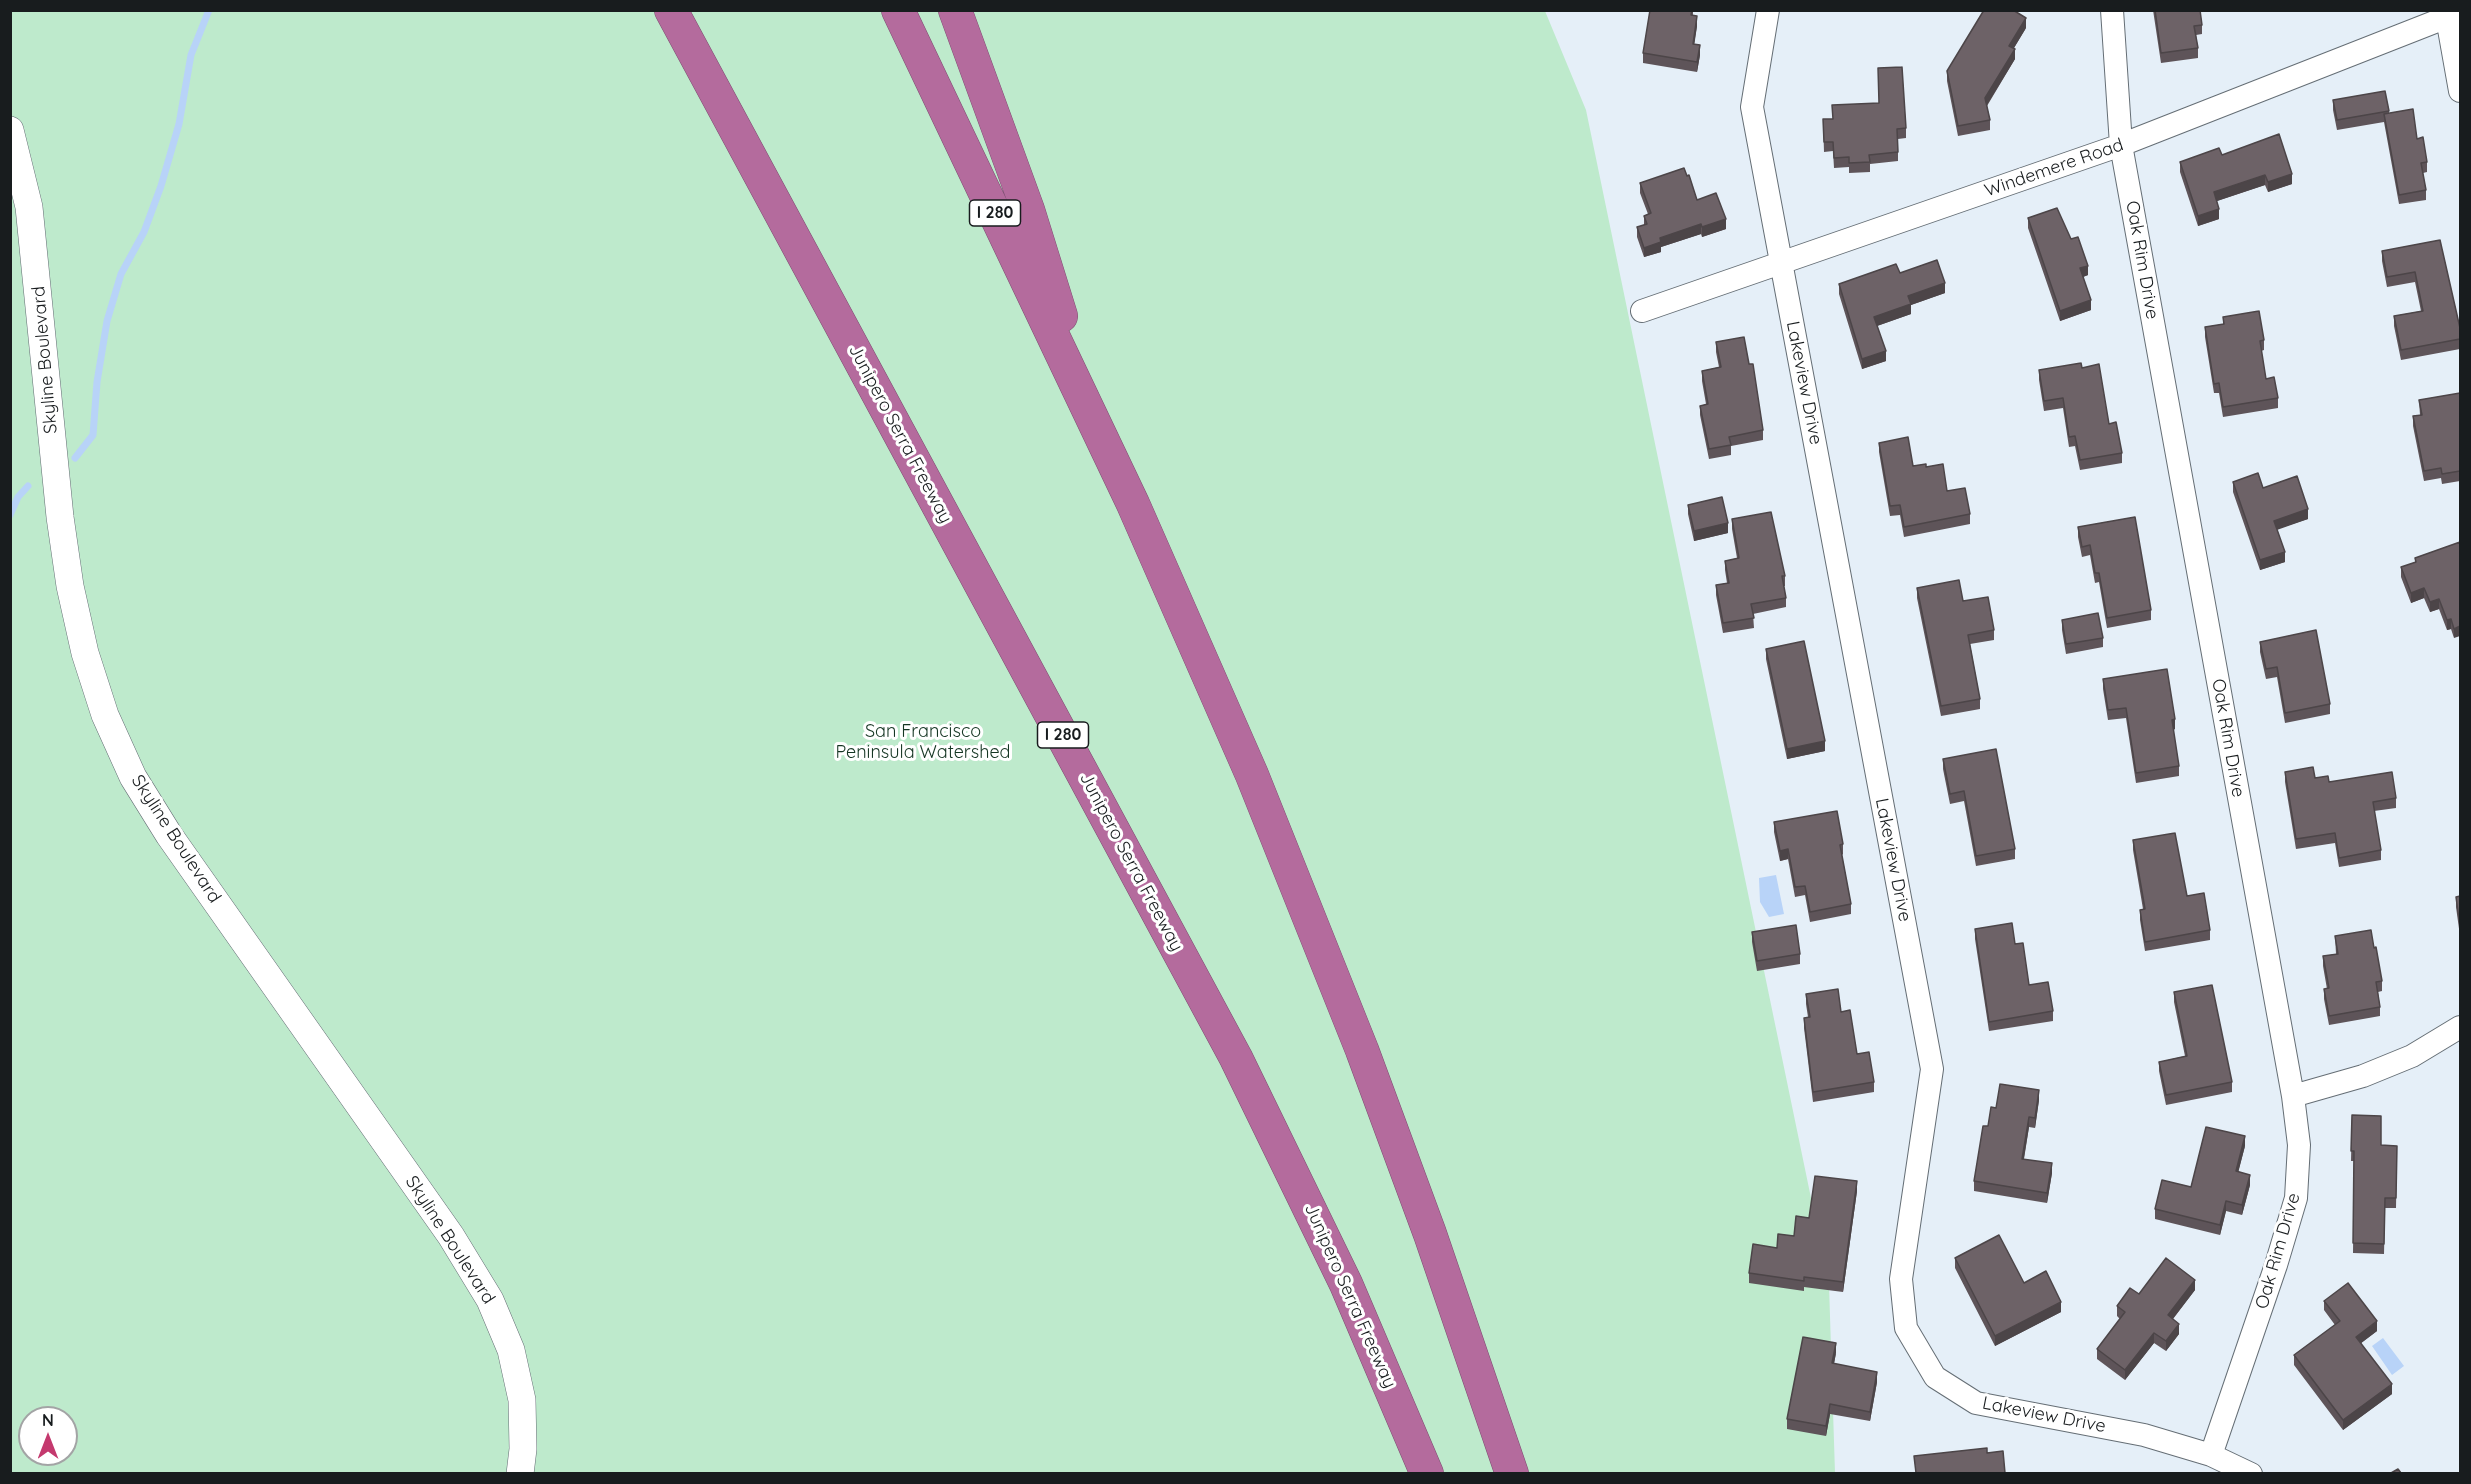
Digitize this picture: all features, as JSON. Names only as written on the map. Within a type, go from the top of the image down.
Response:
[{"type":"highway","name":"Junipero Serra Freeway","points":[[671,10],[1236,1058],[1341,1274],[1427,1473]]},
{"type":"highway","name":"I 280","points":[[898,10],[1091,415],[1214,685],[1316,932],[1416,1196],[1512,1473]]},
{"type":"highway","points":[[955,10],[1041,246],[1091,415]]},
{"type":"street","name":"Lakeview Drive","points":[[1768,10],[1752,106],[1932,1069],[1901,1280],[1906,1328],[1935,1377],[1976,1403],[2144,1435],[2211,1455],[2251,1473]]},
{"type":"street","name":"Oak Rim Drive","points":[[2112,10],[2121,145],[2293,1096],[2299,1145],[2296,1198],[2211,1455]]},
{"type":"street","name":"Windemere Road","points":[[1642,311],[2121,145],[2454,15]]},
{"type":"street","points":[[2454,15],[2460,91]]},
{"type":"street","name":"Skyline Boulevard","points":[[10,130],[29,207],[60,518],[70,586],[85,653],[105,715],[133,777],[169,835],[451,1236],[490,1300],[512,1350],[522,1400],[523,1449],[520,1473]]},
{"type":"street","points":[[2293,1096],[2362,1076],[2412,1056],[2460,1027]]},
{"type":"green space","name":"San Francisco Peninsula Watershed","points":[[10,11],[1545,11],[1586,110],[1829,1285],[1835,1473],[11,1473]]},
{"type":"water","points":[[1776,875],[1784,914],[1769,917],[1760,902],[1759,878]]},
{"type":"water","points":[[2383,1338],[2404,1366],[2392,1375],[2372,1346]]},
{"type":"building","points":[[1650,10],[1692,10],[1691,15],[1697,16],[1693,44],[1700,45],[1697,62],[1643,53]]},
{"type":"building","points":[[1984,10],[2013,10],[2026,18],[2009,46],[2015,49],[1985,98],[1990,120],[1958,126],[1947,71]]},
{"type":"building","points":[[2155,10],[2200,10],[2202,25],[2194,26],[2198,48],[2161,53]]},
{"type":"building","points":[[1902,67],[1906,128],[1897,129],[1898,152],[1869,155],[1870,162],[1849,163],[1849,157],[1834,158],[1833,142],[1824,142],[1823,119],[1833,119],[1832,105],[1879,103],[1878,68]]},
{"type":"building","points":[[2385,91],[2389,111],[2337,120],[2333,100]]},
{"type":"building","points":[[2413,109],[2417,139],[2423,137],[2427,162],[2421,163],[2426,190],[2399,195],[2384,114]]},
{"type":"building","points":[[2279,134],[2292,174],[2268,182],[2265,175],[2214,192],[2219,209],[2198,216],[2180,162],[2219,148],[2222,155]]},
{"type":"building","points":[[1684,168],[1687,176],[1689,175],[1697,200],[1716,193],[1726,219],[1702,227],[1701,224],[1660,238],[1661,242],[1644,248],[1637,227],[1647,224],[1644,216],[1651,213],[1640,183]]},
{"type":"building","points":[[2057,208],[2071,239],[2078,237],[2088,266],[2080,268],[2091,300],[2060,311],[2028,218]]},
{"type":"building","points":[[2440,240],[2460,328],[2460,339],[2401,350],[2394,316],[2423,311],[2415,272],[2387,277],[2382,251]]},
{"type":"building","points":[[1937,260],[1945,283],[1908,296],[1911,304],[1874,317],[1886,351],[1862,359],[1839,284],[1896,264],[1900,273]]},
{"type":"building","points":[[2259,311],[2264,340],[2260,341],[2266,379],[2274,377],[2278,398],[2223,407],[2219,383],[2214,384],[2205,327],[2224,324],[2223,317]]},
{"type":"building","points":[[1744,337],[1749,364],[1753,364],[1763,430],[1729,437],[1731,445],[1709,449],[1700,406],[1708,404],[1702,371],[1721,367],[1716,342]]},
{"type":"building","points":[[2081,363],[2082,368],[2099,364],[2109,424],[2116,422],[2122,453],[2080,460],[2075,436],[2069,437],[2063,398],[2044,401],[2039,370]]},
{"type":"building","points":[[2460,393],[2460,471],[2442,474],[2441,468],[2424,471],[2413,416],[2422,415],[2419,400]]},
{"type":"building","points":[[1908,437],[1913,466],[1926,464],[1926,467],[1943,464],[1947,491],[1965,488],[1970,514],[1904,527],[1900,505],[1890,506],[1879,443]]},
{"type":"building","points":[[2258,473],[2263,488],[2297,476],[2308,509],[2274,521],[2285,552],[2260,560],[2233,482]]},
{"type":"building","points":[[1722,497],[1728,523],[1694,531],[1688,505]]},
{"type":"building","points":[[1771,512],[1785,576],[1782,576],[1786,598],[1751,604],[1754,618],[1723,623],[1716,585],[1729,583],[1725,561],[1739,558],[1732,519]]},
{"type":"building","points":[[2135,517],[2151,610],[2107,618],[2099,573],[2095,573],[2090,545],[2082,547],[2078,527]]},
{"type":"building","points":[[2460,542],[2460,626],[2454,629],[2451,619],[2447,620],[2439,599],[2430,602],[2424,588],[2411,593],[2401,567],[2416,562],[2415,558]]},
{"type":"building","points":[[1959,580],[1963,601],[1988,597],[1994,630],[1968,635],[1980,699],[1941,706],[1917,588]]},
{"type":"building","points":[[2098,613],[2103,638],[2066,644],[2062,620]]},
{"type":"building","points":[[2316,630],[2330,704],[2285,713],[2277,667],[2266,669],[2260,642]]},
{"type":"building","points":[[1804,641],[1825,741],[1787,749],[1766,649]]},
{"type":"building","points":[[2167,669],[2175,719],[2172,720],[2179,766],[2136,773],[2126,708],[2108,710],[2103,679]]},
{"type":"building","points":[[1996,749],[2015,849],[1976,856],[1964,791],[1950,794],[1943,759]]},
{"type":"building","points":[[2313,767],[2315,778],[2328,776],[2329,782],[2392,772],[2396,798],[2373,802],[2381,850],[2339,858],[2335,833],[2296,839],[2285,772]]},
{"type":"building","points":[[1837,811],[1843,844],[1840,845],[1851,904],[1810,912],[1805,886],[1795,887],[1788,849],[1780,851],[1774,822]]},
{"type":"building","points":[[2175,833],[2187,896],[2204,893],[2210,930],[2145,942],[2140,910],[2145,909],[2133,840]]},
{"type":"building","points":[[2460,896],[2460,926],[2456,897]]},
{"type":"building","points":[[2012,923],[2015,944],[2023,943],[2029,985],[2048,982],[2053,1011],[1989,1022],[1975,929]]},
{"type":"building","points":[[1796,925],[1800,954],[1757,961],[1752,932]]},
{"type":"building","points":[[2371,930],[2382,981],[2376,982],[2380,1007],[2329,1016],[2324,989],[2329,988],[2323,956],[2338,954],[2335,936]]},
{"type":"building","points":[[2212,985],[2232,1082],[2166,1095],[2159,1062],[2187,1056],[2174,992]]},
{"type":"building","points":[[1838,989],[1841,1012],[1850,1010],[1857,1054],[1869,1052],[1874,1082],[1813,1092],[1804,1018],[1810,1017],[1806,994]]},
{"type":"building","points":[[2000,1084],[2039,1090],[2035,1118],[2029,1117],[2022,1159],[2052,1163],[2047,1193],[1974,1181],[1983,1126],[1988,1126],[1991,1107],[1996,1108]]},
{"type":"building","points":[[2352,1115],[2381,1116],[2381,1145],[2397,1146],[2396,1198],[2385,1198],[2384,1244],[2353,1243]]},
{"type":"building","points":[[2206,1127],[2245,1136],[2236,1171],[2250,1175],[2242,1205],[2226,1201],[2220,1225],[2155,1209],[2162,1180],[2191,1187]]},
{"type":"building","points":[[1815,1176],[1857,1181],[1843,1282],[1804,1277],[1804,1281],[1749,1273],[1753,1244],[1777,1248],[1778,1234],[1794,1236],[1796,1216],[1809,1218]]},
{"type":"building","points":[[1999,1235],[2024,1283],[2046,1271],[2061,1302],[1995,1336],[1955,1258]]},
{"type":"building","points":[[2166,1258],[2195,1280],[2168,1315],[2179,1324],[2166,1341],[2154,1333],[2125,1370],[2097,1349],[2125,1312],[2117,1306],[2130,1288],[2139,1294]]},
{"type":"building","points":[[2348,1283],[2377,1321],[2356,1337],[2392,1384],[2343,1420],[2294,1355],[2340,1321],[2324,1301]]},
{"type":"building","points":[[1803,1337],[1836,1343],[1832,1363],[1877,1372],[1870,1412],[1830,1404],[1826,1426],[1787,1419]]},
{"type":"building","points":[[1987,1448],[1987,1453],[2003,1451],[2005,1473],[1916,1473],[1914,1456]]},
{"type":"waterway","points":[[75,458],[93,435],[97,382],[107,321],[121,274],[144,232],[161,186],[179,124],[191,55],[209,10]]},
{"type":"waterway","points":[[10,515],[18,497],[28,486]]}]
